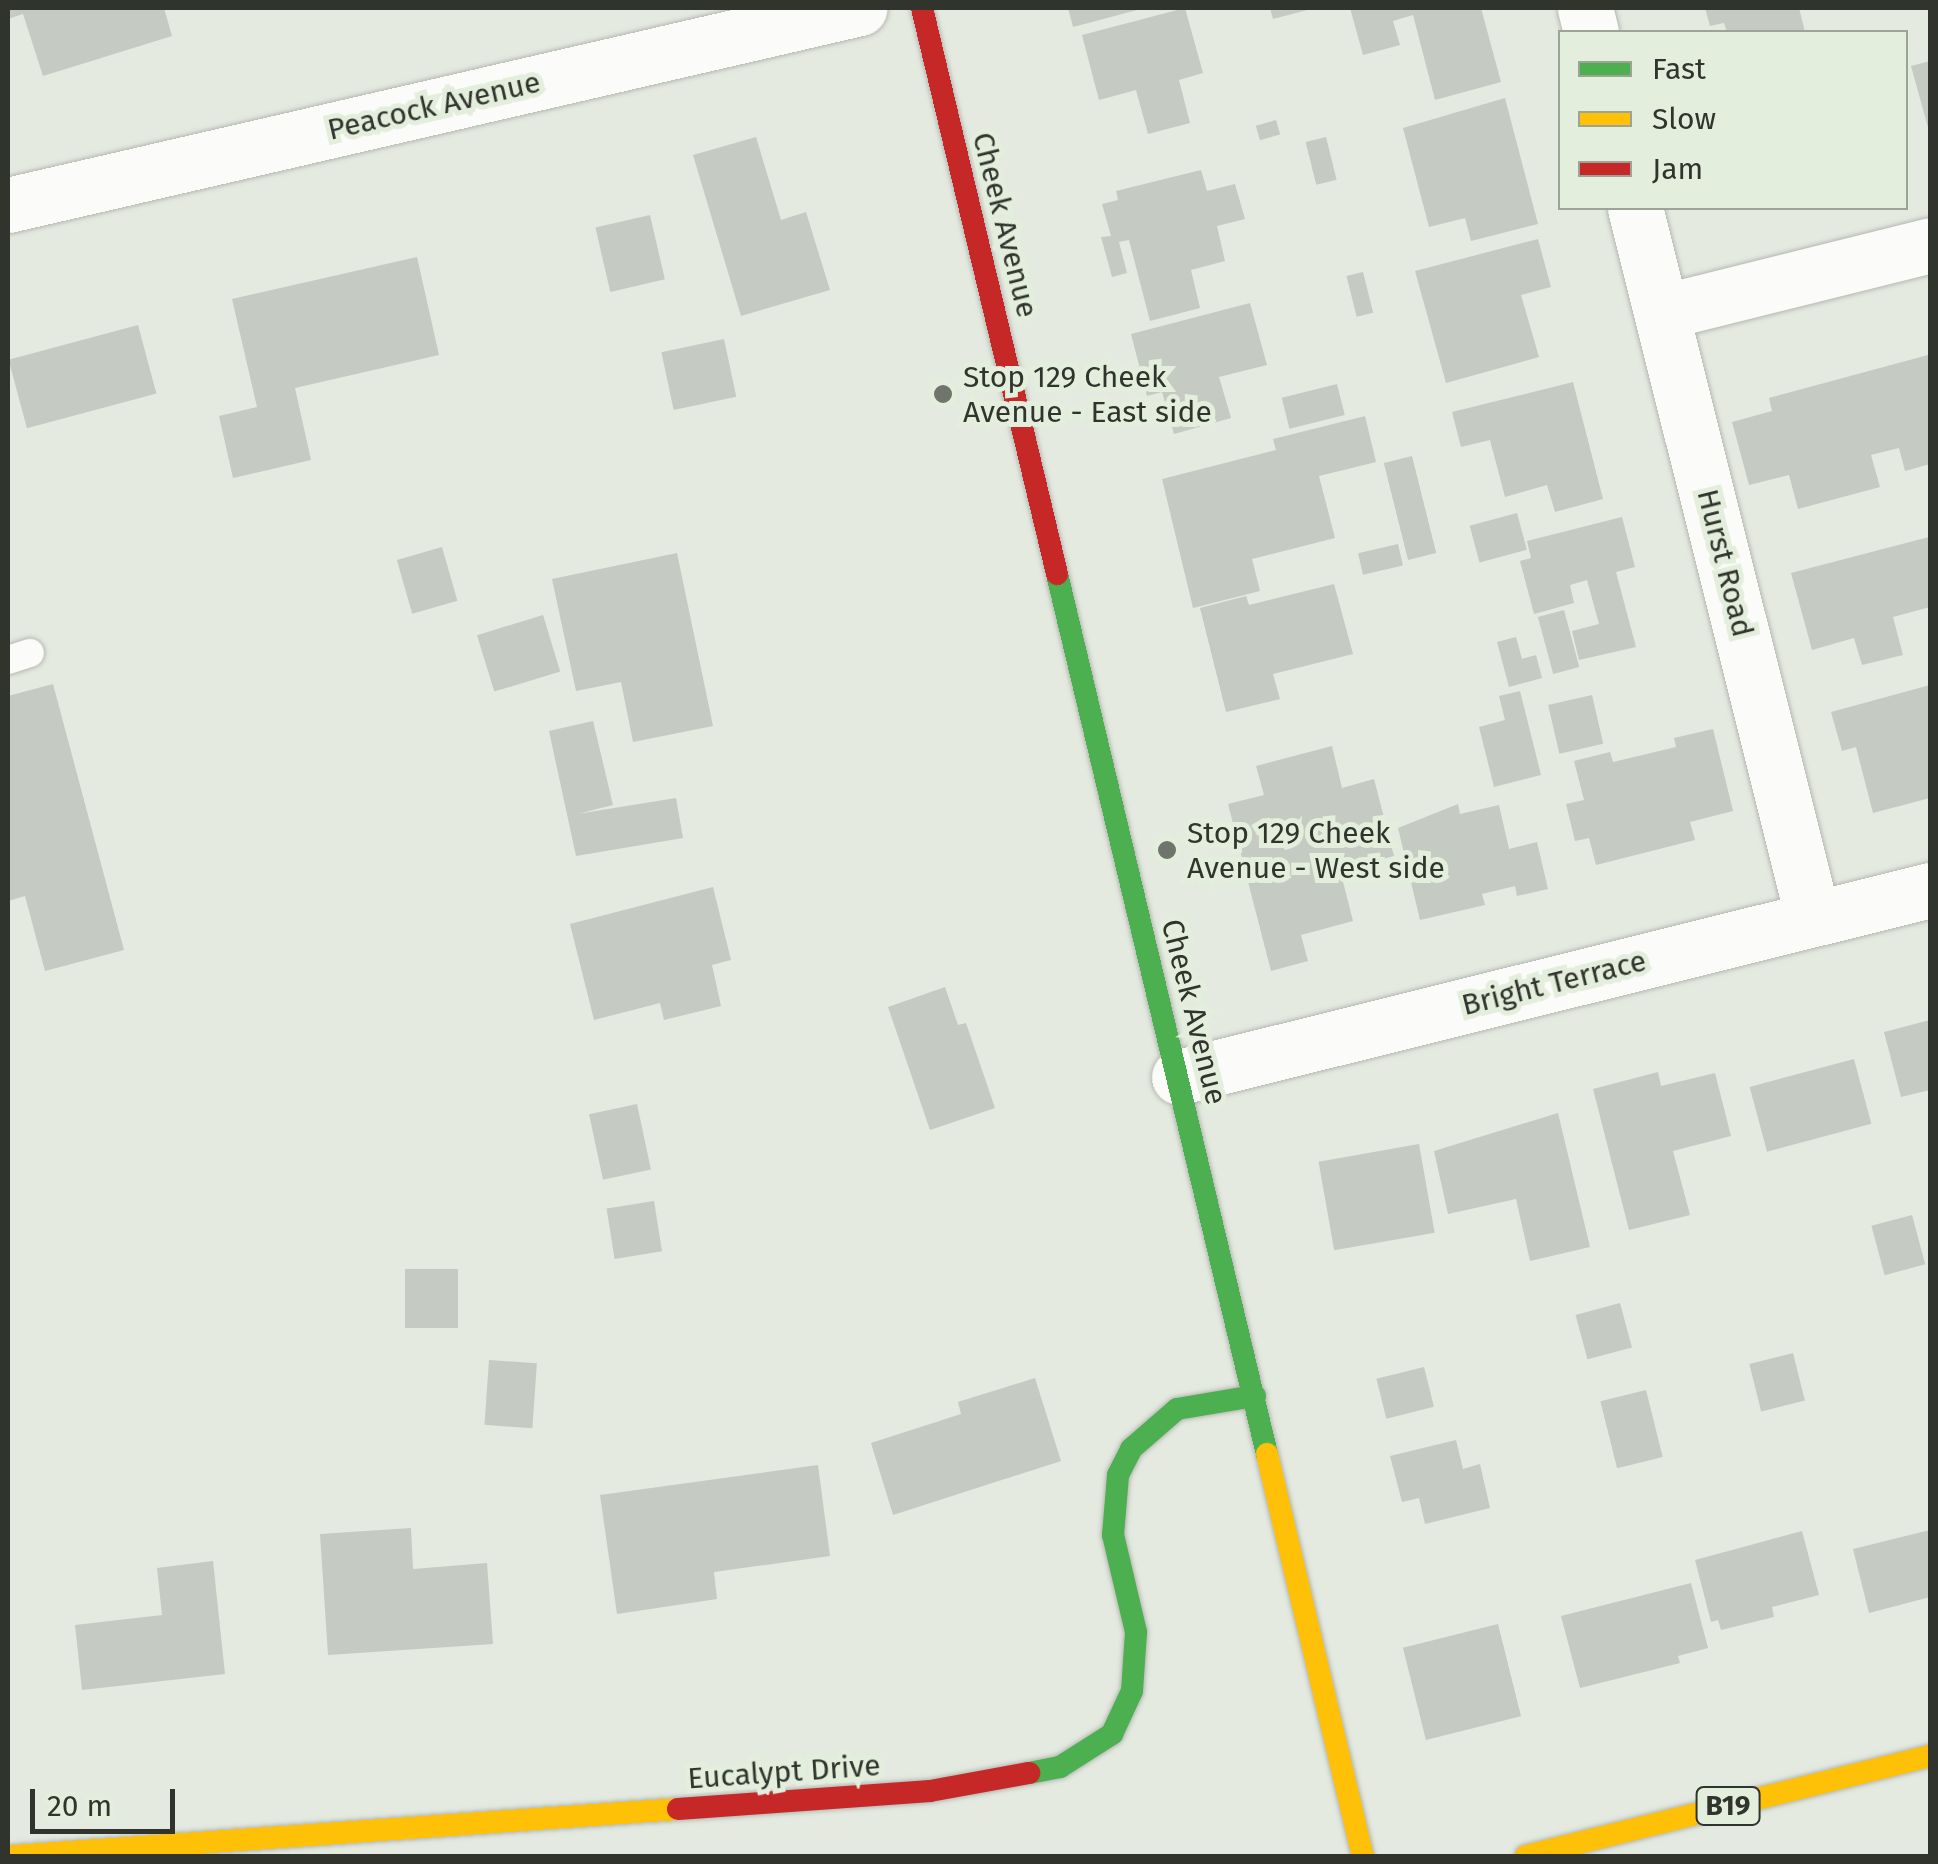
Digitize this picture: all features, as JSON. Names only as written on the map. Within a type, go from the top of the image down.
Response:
[{"type":"street","name":"Peacock Avenue","points":[[8,205],[860,8]]},
{"type":"street","name":"Cheek Avenue","points":[[922,8],[1362,1856]]},
{"type":"street","name":"Hurst Road","points":[[1636,210],[1813,919]]},
{"type":"street","points":[[1662,312],[1930,245]]},
{"type":"street","name":"Bright Terrace","points":[[1179,1077],[1930,890]]},
{"type":"street","name":"Eucalypt Drive","points":[[12,1856],[930,1792],[1060,1766],[1112,1734],[1132,1691],[1136,1632],[1112,1536],[1118,1475],[1131,1449],[1176,1409],[1255,1396]]},
{"type":"street","name":"B19","points":[[1526,1856],[1930,1756]]},
{"type":"building","points":[[8,8],[164,8],[172,36],[43,76],[23,14],[8,19]]},
{"type":"building","points":[[1068,8],[1141,8],[1141,9],[1073,27]]},
{"type":"building","points":[[1185,8],[1203,73],[1179,80],[1190,123],[1148,134],[1136,90],[1099,100],[1082,35]]},
{"type":"building","points":[[1270,8],[1311,8],[1311,9],[1273,19]]},
{"type":"building","points":[[1350,8],[1481,8],[1501,82],[1435,100],[1413,15],[1393,21],[1400,45],[1363,55]]},
{"type":"building","points":[[1705,8],[1799,8],[1804,30],[1726,30],[1724,23],[1710,26]]},
{"type":"building","points":[[1930,61],[1930,131],[1929,131],[1911,66]]},
{"type":"building","points":[[1505,98],[1538,224],[1471,241],[1465,218],[1429,227],[1403,128]]},
{"type":"building","points":[[1276,120],[1280,134],[1260,140],[1256,126]]},
{"type":"building","points":[[756,137],[781,220],[806,212],[830,290],[741,316],[693,155]]},
{"type":"building","points":[[1326,137],[1337,180],[1316,185],[1306,142]]},
{"type":"building","points":[[1201,170],[1207,191],[1235,184],[1245,219],[1217,226],[1225,261],[1191,270],[1200,308],[1150,321],[1129,240],[1119,242],[1127,273],[1112,277],[1101,237],[1111,236],[1102,204],[1118,200],[1116,191]]},
{"type":"building","points":[[650,215],[665,279],[610,292],[595,228]]},
{"type":"building","points":[[1538,239],[1551,287],[1521,295],[1539,357],[1446,383],[1415,271]]},
{"type":"building","points":[[417,257],[439,355],[295,388],[311,460],[233,478],[219,416],[257,407],[232,299]]},
{"type":"building","points":[[1363,272],[1373,313],[1357,317],[1347,276]]},
{"type":"building","points":[[1250,303],[1267,365],[1219,377],[1231,418],[1174,434],[1162,392],[1147,396],[1131,334]]},
{"type":"building","points":[[138,325],[156,394],[27,428],[9,360]]},
{"type":"building","points":[[724,339],[736,397],[674,410],[661,352]]},
{"type":"building","points":[[1928,355],[1930,464],[1905,471],[1899,448],[1871,455],[1880,487],[1798,509],[1789,475],[1749,485],[1732,422],[1772,411],[1769,398]]},
{"type":"building","points":[[1573,382],[1603,499],[1555,512],[1547,485],[1505,497],[1490,440],[1461,447],[1452,412]]},
{"type":"building","points":[[1337,384],[1345,415],[1289,429],[1282,398]]},
{"type":"building","points":[[1365,416],[1376,462],[1319,476],[1335,538],[1252,559],[1260,591],[1193,608],[1162,479],[1276,450],[1273,439]]},
{"type":"building","points":[[1412,456],[1436,553],[1408,560],[1384,463]]},
{"type":"building","points":[[1517,513],[1527,550],[1480,562],[1470,526]]},
{"type":"building","points":[[1622,517],[1635,567],[1616,572],[1636,647],[1579,660],[1572,631],[1599,624],[1587,580],[1570,585],[1574,603],[1534,614],[1520,561],[1531,558],[1527,541]]},
{"type":"building","points":[[1929,537],[1930,607],[1893,617],[1903,655],[1862,665],[1854,638],[1812,650],[1791,573]]},
{"type":"building","points":[[1398,544],[1403,565],[1363,575],[1358,553]]},
{"type":"building","points":[[442,547],[457,601],[412,614],[397,560]]},
{"type":"building","points":[[677,553],[713,726],[633,742],[621,682],[576,691],[552,579]]},
{"type":"building","points":[[1334,584],[1353,654],[1273,674],[1280,699],[1226,712],[1200,608],[1246,596],[1249,605]]},
{"type":"building","points":[[1564,610],[1579,667],[1553,674],[1538,617]]},
{"type":"building","points":[[543,615],[560,671],[494,692],[477,635]]},
{"type":"building","points":[[1516,637],[1522,659],[1536,655],[1542,678],[1509,687],[1497,642]]},
{"type":"building","points":[[53,684],[124,950],[45,971],[25,896],[8,901],[8,696]]},
{"type":"building","points":[[1930,685],[1930,798],[1873,813],[1856,747],[1842,751],[1831,712]]},
{"type":"building","points":[[1520,691],[1541,775],[1494,787],[1479,727],[1505,720],[1499,696]]},
{"type":"building","points":[[1592,695],[1603,744],[1559,754],[1548,705]]},
{"type":"building","points":[[593,721],[613,805],[577,814],[676,798],[683,838],[576,856],[549,731]]},
{"type":"building","points":[[1713,729],[1733,811],[1690,822],[1695,840],[1596,865],[1589,838],[1575,841],[1566,804],[1584,800],[1574,761],[1610,752],[1613,762],[1676,747],[1674,738]]},
{"type":"building","points":[[1332,746],[1342,788],[1374,779],[1394,856],[1340,870],[1353,921],[1301,935],[1308,961],[1271,971],[1228,804],[1264,795],[1256,766]]},
{"type":"building","points":[[1458,804],[1460,814],[1499,805],[1509,849],[1537,842],[1548,889],[1517,896],[1515,886],[1482,894],[1485,905],[1420,920],[1398,828]]},
{"type":"building","points":[[713,887],[731,960],[712,965],[721,1006],[664,1020],[660,1003],[594,1020],[570,924]]},
{"type":"building","points":[[945,987],[958,1025],[966,1023],[995,1108],[930,1130],[888,1007]]},
{"type":"building","points":[[1930,1020],[1930,1090],[1901,1097],[1884,1032]]},
{"type":"building","points":[[1854,1059],[1871,1124],[1767,1152],[1750,1087]]},
{"type":"building","points":[[1658,1072],[1661,1086],[1715,1073],[1731,1136],[1673,1151],[1690,1215],[1629,1230],[1593,1089]]},
{"type":"building","points":[[637,1104],[651,1170],[603,1180],[589,1114]]},
{"type":"building","points":[[1558,1113],[1590,1247],[1530,1261],[1516,1199],[1448,1214],[1434,1151]]},
{"type":"building","points":[[1419,1144],[1435,1233],[1334,1250],[1319,1162]]},
{"type":"building","points":[[654,1201],[662,1251],[615,1259],[607,1209]]},
{"type":"building","points":[[1912,1215],[1925,1264],[1885,1275],[1871,1226]]},
{"type":"building","points":[[405,1269],[458,1269],[458,1328],[405,1328]]},
{"type":"building","points":[[1620,1303],[1632,1347],[1587,1359],[1576,1315]]},
{"type":"building","points":[[1793,1353],[1805,1401],[1761,1411],[1749,1364]]},
{"type":"building","points":[[489,1360],[537,1363],[532,1428],[484,1425]]},
{"type":"building","points":[[1424,1367],[1434,1407],[1386,1419],[1376,1379]]},
{"type":"building","points":[[1035,1378],[1061,1461],[893,1515],[871,1443],[961,1414],[958,1402]]},
{"type":"building","points":[[1646,1390],[1663,1457],[1617,1468],[1600,1401]]},
{"type":"building","points":[[1456,1440],[1463,1469],[1480,1464],[1490,1508],[1425,1524],[1419,1498],[1402,1502],[1390,1456]]},
{"type":"building","points":[[818,1465],[830,1556],[714,1572],[717,1599],[617,1614],[600,1495]]},
{"type":"building","points":[[411,1528],[413,1569],[487,1563],[493,1644],[328,1655],[320,1534]]},
{"type":"building","points":[[1930,1530],[1930,1597],[1869,1613],[1853,1549]]},
{"type":"building","points":[[1802,1531],[1819,1595],[1772,1607],[1774,1617],[1721,1630],[1718,1620],[1711,1622],[1695,1560]]},
{"type":"building","points":[[213,1561],[225,1674],[82,1690],[75,1625],[162,1615],[157,1568]]},
{"type":"building","points":[[1691,1583],[1708,1648],[1678,1656],[1680,1663],[1580,1688],[1561,1616]]},
{"type":"building","points":[[1498,1624],[1521,1716],[1426,1740],[1403,1648]]},
{"type":"traffic: fast","points":[[1057,574],[1267,1454]]},
{"type":"traffic: fast","points":[[1029,1773],[1060,1767],[1112,1734],[1132,1691],[1136,1632],[1113,1535],[1118,1475],[1131,1449],[1177,1409],[1255,1396]]},
{"type":"traffic: slow","points":[[1267,1454],[1363,1856]]},
{"type":"traffic: slow","points":[[1526,1856],[1930,1756]]},
{"type":"traffic: slow","points":[[13,1856],[678,1809]]},
{"type":"traffic: jam","points":[[922,8],[1057,574]]},
{"type":"traffic: jam","points":[[678,1809],[930,1791],[1029,1773]]},
{"type":"place","name":"Stop 129 Cheek Avenue - East side","points":[[943,394]]},
{"type":"place","name":"Stop 129 Cheek Avenue - West side","points":[[1167,850]]}]
